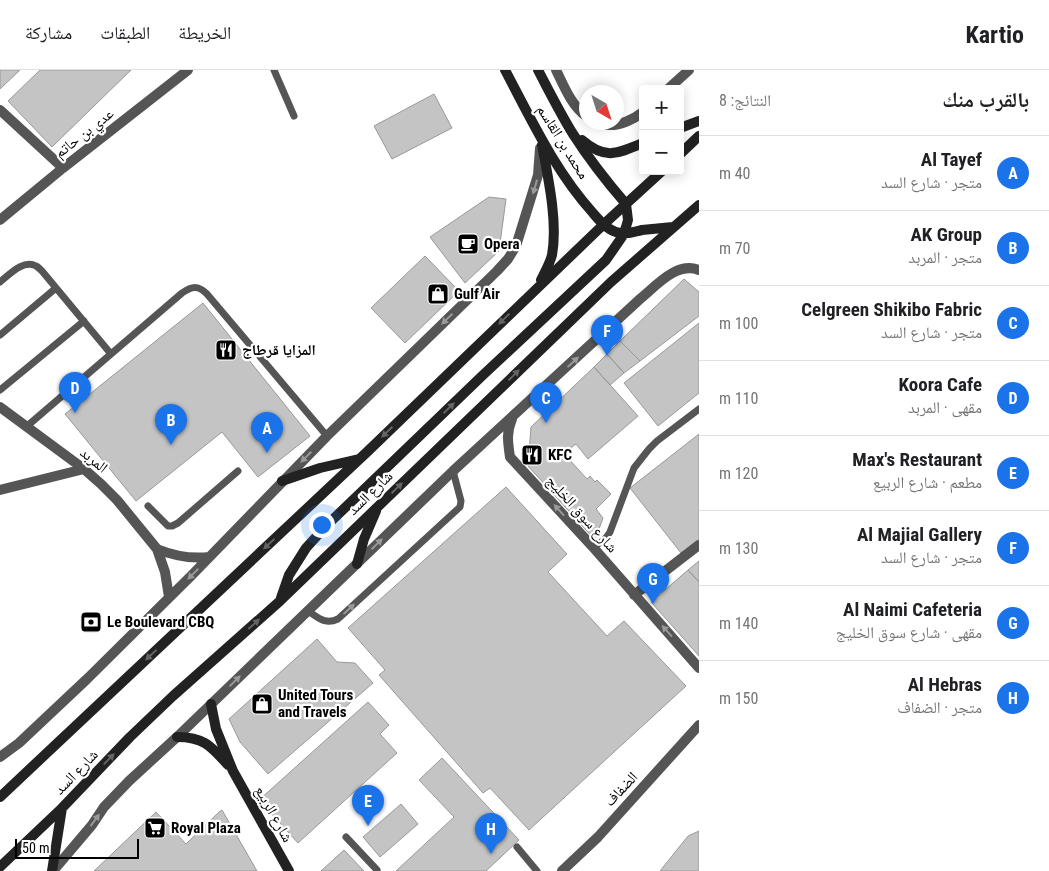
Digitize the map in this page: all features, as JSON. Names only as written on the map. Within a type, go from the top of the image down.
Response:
[{"type":"main road","name":"محمد بن القاسم","points":[[505,70],[558,167],[584,202],[604,224]]},
{"type":"main road","name":"محمد بن القاسم","points":[[538,70],[572,133],[607,183],[626,204]]},
{"type":"main road","points":[[684,127],[699,121]]},
{"type":"main road","points":[[572,133],[592,149],[607,154],[639,145]]},
{"type":"main road","points":[[684,150],[699,136]]},
{"type":"main road","points":[[539,286],[552,256],[553,237],[551,196],[541,139]]},
{"type":"main road","points":[[0,797],[658,175]]},
{"type":"main road","points":[[280,601],[289,575],[306,548],[326,526],[606,260],[624,234],[628,220],[626,204]]},
{"type":"main road","name":"شارع السد","points":[[0,867],[62,808],[137,730],[280,601],[611,282],[699,205]]},
{"type":"main road","points":[[604,224],[614,232],[624,234],[673,227]]},
{"type":"main road","points":[[282,481],[320,468],[360,458]]},
{"type":"main road","points":[[357,564],[364,539],[378,507]]},
{"type":"main road","name":"شارع الربيع","points":[[211,704],[216,729],[233,771],[289,871]]},
{"type":"main road","name":"شارع الربيع","points":[[177,737],[188,737],[206,743],[233,771]]},
{"type":"main road","points":[[52,871],[62,808]]},
{"type":"street","name":"عدي بن حاتم","points":[[0,220],[188,70]]},
{"type":"street","points":[[556,70],[579,110]]},
{"type":"street","points":[[672,85],[689,70]]},
{"type":"street","points":[[0,110],[64,168]]},
{"type":"street","points":[[624,122],[639,115]]},
{"type":"street","points":[[0,757],[19,743],[87,679],[327,436],[508,259],[516,246],[538,176],[541,139]]},
{"type":"street","points":[[52,871],[92,825],[104,807],[129,781],[513,416],[669,275],[678,270],[692,267],[699,270]]},
{"type":"street","name":"المربد","points":[[0,407],[84,469],[117,500],[157,549],[165,572],[169,597]]},
{"type":"street","name":"شارع سوق الخليج","points":[[513,416],[508,429],[510,457],[592,546],[699,668]]},
{"type":"street","points":[[0,490],[84,469]]},
{"type":"street","points":[[634,595],[699,545]]},
{"type":"street","points":[[157,549],[182,557],[209,557]]},
{"type":"street","name":"الضفاف","points":[[566,870],[699,725]]},
{"type":"lane","points":[[274,70],[294,116]]},
{"type":"lane","points":[[0,282],[26,264],[35,265],[111,354]]},
{"type":"lane","points":[[26,427],[182,293],[195,287],[202,289],[327,436]]},
{"type":"lane","points":[[0,335],[56,288]]},
{"type":"lane","points":[[0,390],[84,321]]},
{"type":"lane","points":[[592,546],[606,540],[634,468],[657,441],[699,408]]},
{"type":"lane","points":[[148,506],[168,526],[172,526],[178,523],[238,471]]},
{"type":"lane","points":[[308,611],[326,622],[338,619],[460,506],[461,501],[454,471]]},
{"type":"lane","points":[[346,837],[377,870]]},
{"type":"lane","points":[[517,847],[537,871]]},
{"type":"building","points":[[0,70],[20,70],[0,89]]},
{"type":"building","points":[[40,70],[131,70],[52,147],[8,101]]},
{"type":"building","points":[[434,94],[452,128],[392,159],[374,126]]},
{"type":"building","name":"Opera","points":[[489,197],[506,199],[499,251],[465,283],[430,237]]},
{"type":"building","points":[[425,256],[459,291],[405,343],[371,308]]},
{"type":"building","points":[[684,279],[699,292],[699,316],[640,361],[620,341]]},
{"type":"building","points":[[203,303],[310,436],[258,477],[222,432],[136,501],[65,414]]},
{"type":"building","points":[[699,323],[699,393],[658,426],[624,383]]},
{"type":"building","points":[[620,341],[640,361],[624,373],[607,354]]},
{"type":"building","points":[[607,354],[624,373],[610,385],[594,367]]},
{"type":"building","points":[[594,367],[638,416],[588,459],[576,444],[568,450],[571,454],[567,457],[587,479],[590,476],[595,482],[597,480],[611,494],[596,509],[603,518],[595,540],[528,466],[531,427]]},
{"type":"building","points":[[699,434],[699,539],[681,553],[630,488]]},
{"type":"building","points":[[506,487],[567,554],[548,572],[607,636],[624,621],[686,686],[529,830],[490,788],[483,793],[379,675],[385,670],[348,628]]},
{"type":"building","points":[[699,561],[699,582],[688,570]]},
{"type":"building","points":[[688,570],[699,582],[699,656],[651,602]]},
{"type":"building","points":[[317,639],[337,662],[355,663],[373,683],[268,774],[240,742],[229,719]]},
{"type":"building","points":[[368,702],[389,725],[380,734],[397,753],[298,843],[259,800]]},
{"type":"building","points":[[442,758],[519,840],[486,871],[396,871],[454,817],[419,780]]},
{"type":"building","points":[[401,804],[418,824],[380,857],[363,837]]},
{"type":"building","name":"Royal Plaza","points":[[222,810],[257,871],[94,871],[156,812],[186,844]]},
{"type":"building","points":[[699,831],[699,871],[660,871],[688,836]]},
{"type":"building","points":[[344,850],[364,871],[321,871]]},
{"type":"place","name":"Opera","points":[[468,244]]},
{"type":"place","name":"Gulf Air","points":[[438,294]]},
{"type":"place","name":"المزايا قرطاج","points":[[226,350]]},
{"type":"place","name":"Al Majial Gallery","points":[[607,356]]},
{"type":"place","name":"Koora Cafe","points":[[75,413]]},
{"type":"place","name":"Celgreen Shikibo Fabric","points":[[546,423]]},
{"type":"place","name":"AK Group","points":[[171,445]]},
{"type":"place","name":"Al Tayef","points":[[267,453]]},
{"type":"place","name":"KFC","points":[[532,455]]},
{"type":"place","name":"Al Naimi Cafeteria","points":[[653,604]]},
{"type":"place","name":"Le Boulevard CBQ","points":[[91,622]]},
{"type":"place","name":"United Tours and Travels","points":[[262,704]]},
{"type":"place","name":"Max's Restaurant","points":[[368,826]]},
{"type":"place","name":"Royal Plaza","points":[[155,828]]},
{"type":"place","name":"Al Hebras","points":[[491,854]]}]
